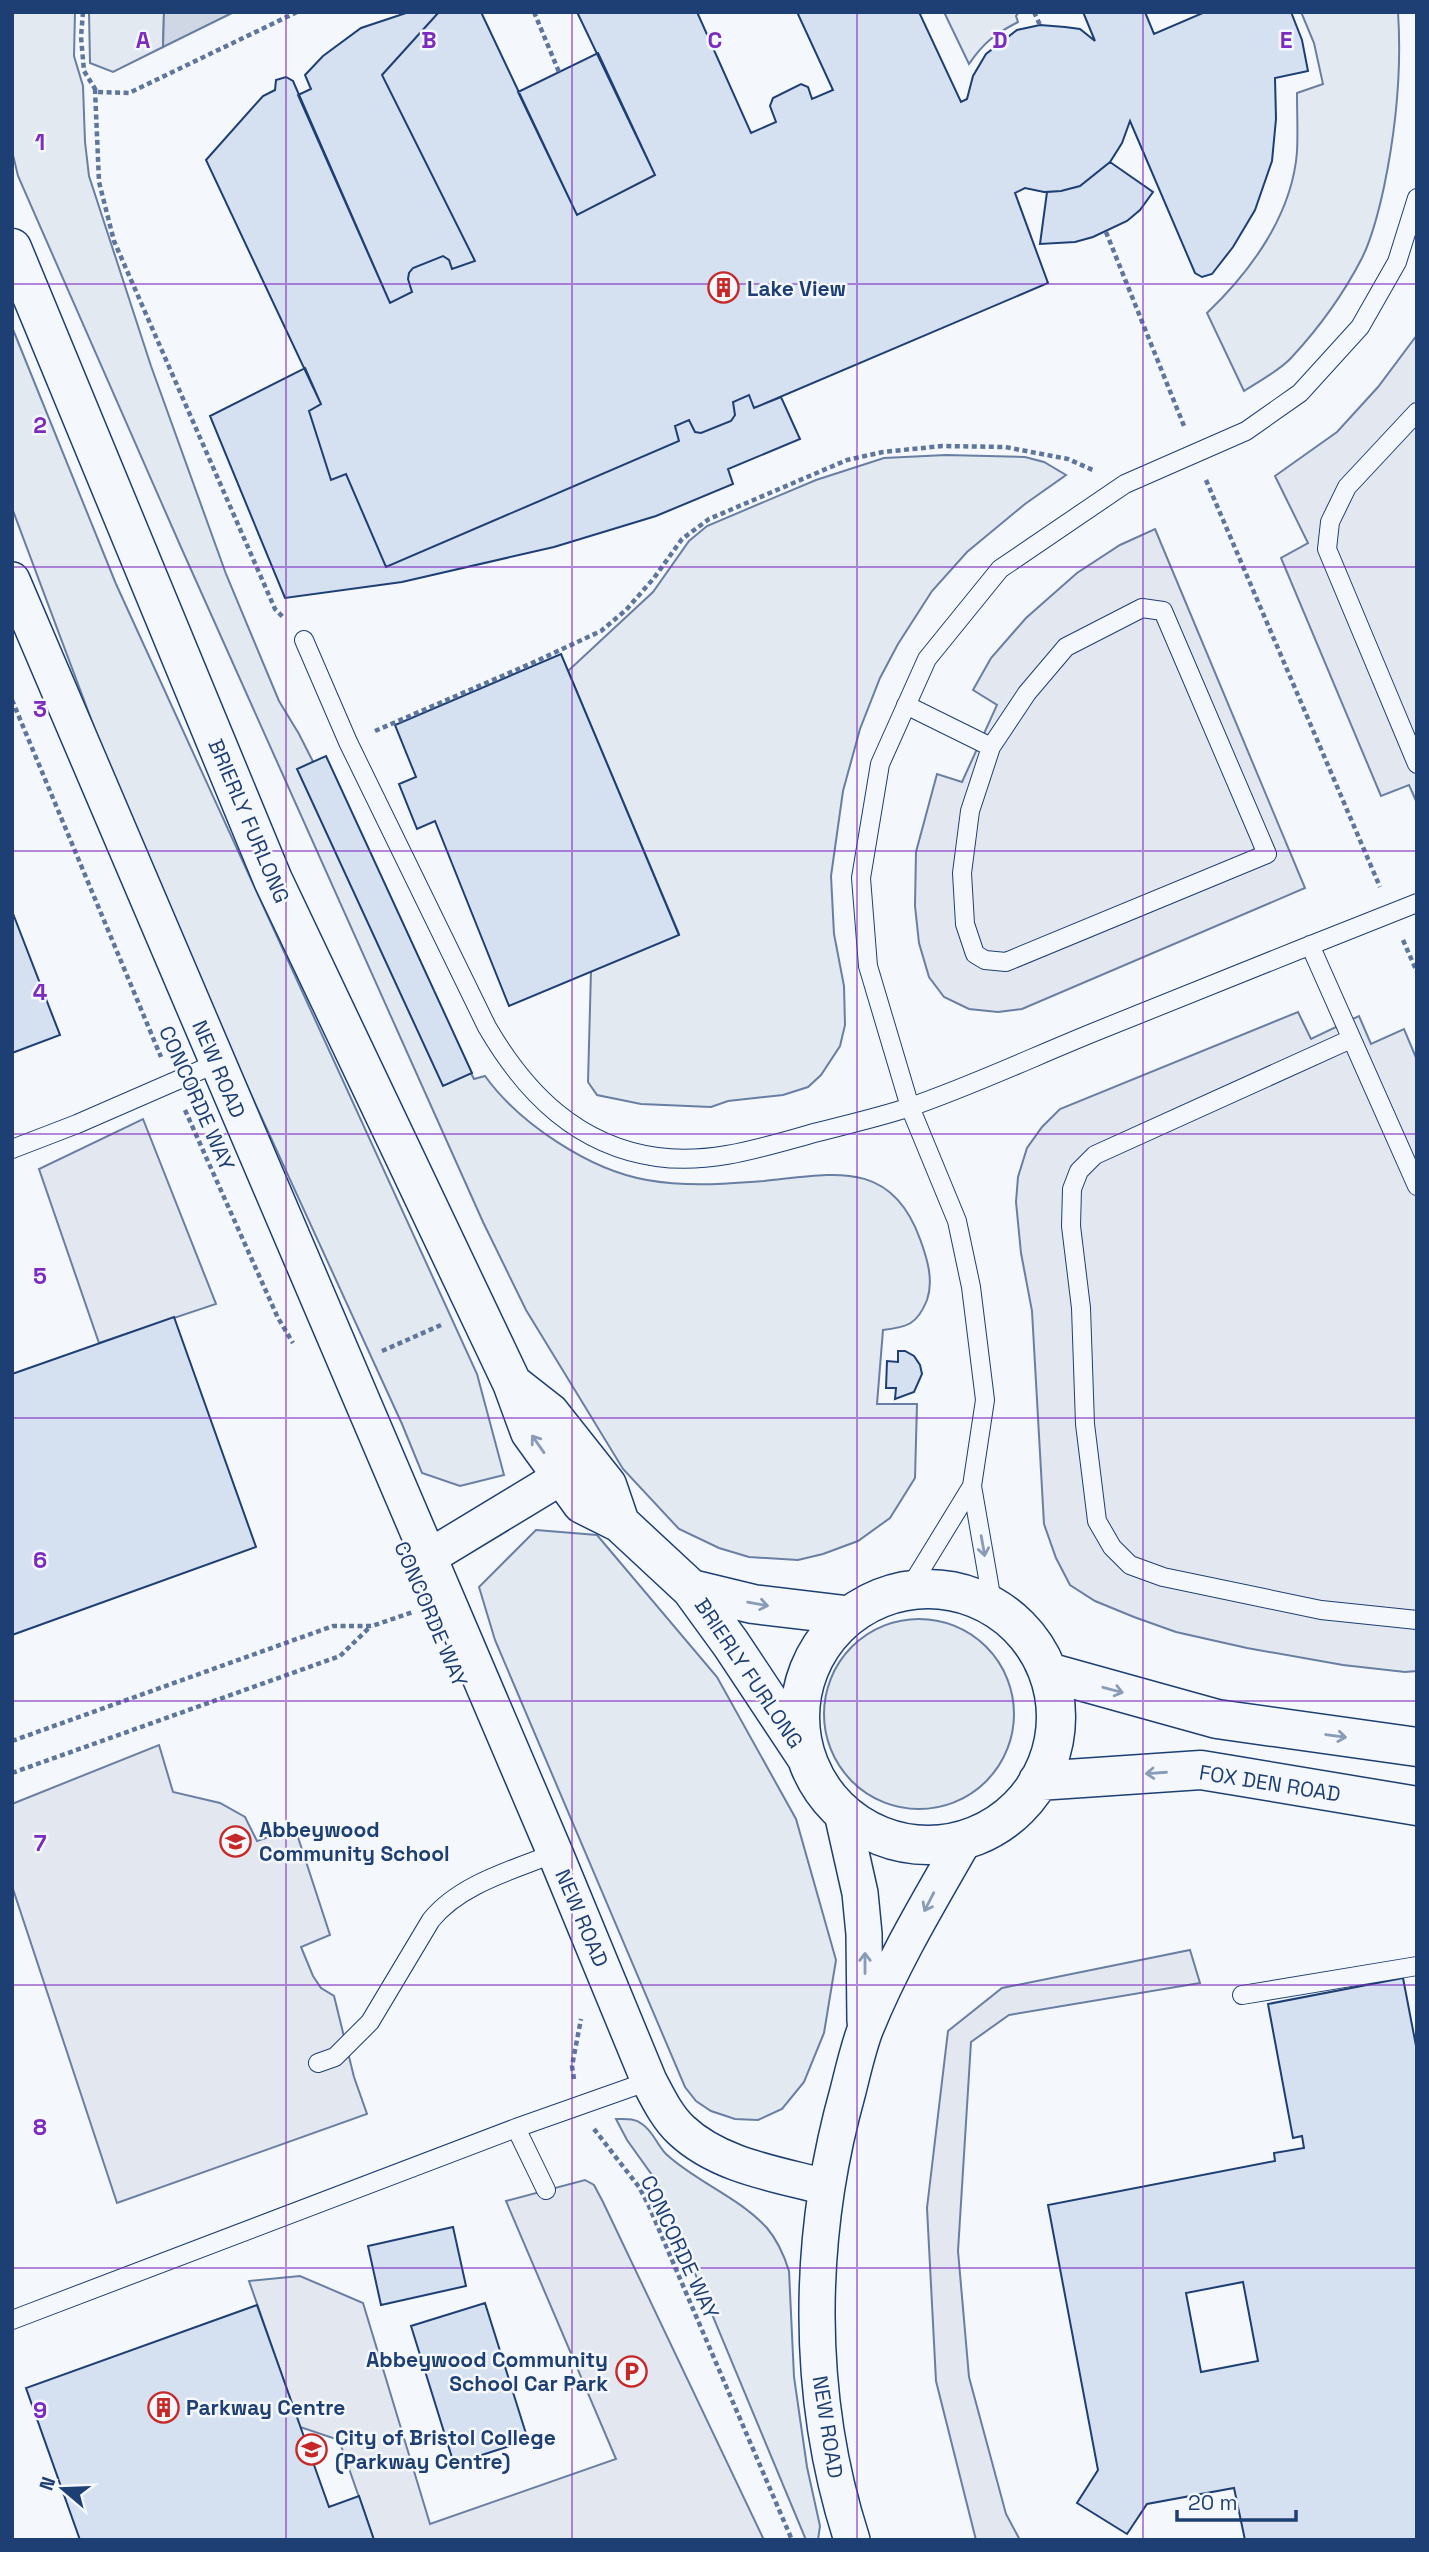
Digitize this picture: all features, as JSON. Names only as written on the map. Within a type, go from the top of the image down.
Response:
[{"type":"street","name":"BRIERLY FURLONG","points":[[12,248],[273,880],[512,1383],[530,1433],[582,1504],[620,1523],[691,1589],[732,1644],[806,1757]]},
{"type":"street","name":"NEW ROAD","points":[[12,580],[661,2105],[679,2129],[699,2144],[746,2165],[825,2187]]},
{"type":"street","name":"BRIERLY FURLONG","points":[[512,1383],[550,1413],[607,1485],[620,1523]]},
{"type":"street","points":[[429,1557],[561,1477]]},
{"type":"street","name":"BRIERLY FURLONG","points":[[691,1589],[753,1604],[845,1615]]},
{"type":"street","points":[[909,1589],[958,1592],[993,1606],[1014,1622],[1031,1641],[1048,1672],[1056,1710],[1052,1748],[1038,1781],[1020,1805],[990,1828],[963,1842],[932,1845],[908,1843],[861,1826],[842,1813],[826,1795],[806,1757],[800,1715],[806,1678],[821,1644],[845,1615],[866,1604],[909,1589]]},
{"type":"street","points":[[1048,1672],[1217,1719],[1417,1748]]},
{"type":"street","name":"FOX DEN ROAD","points":[[1038,1781],[1201,1770],[1417,1806]]},
{"type":"street","name":"NEW ROAD","points":[[842,1813],[860,1893],[864,1934],[865,2031]]},
{"type":"street","name":"NEW ROAD","points":[[852,2540],[836,2487],[818,2368],[816,2317],[825,2187],[835,2136],[865,2031],[929,1902],[963,1842]]},
{"type":"lane","points":[[993,1606],[972,1486],[985,1400],[971,1287],[957,1221],[910,1107],[868,966],[861,878],[880,764],[927,659],[1000,569],[1125,484],[1246,431],[1300,393],[1360,327],[1397,262],[1417,198]]},
{"type":"lane","points":[[1417,412],[1347,487],[1330,522],[1327,549],[1417,764]]},
{"type":"lane","points":[[1142,608],[1163,611],[1267,854],[1006,962],[985,960],[975,954],[965,924],[962,873],[970,811],[991,747],[1027,693],[1066,647],[1112,621],[1142,608]]},
{"type":"lane","points":[[304,640],[348,742],[487,1027],[505,1058],[528,1087],[582,1132],[618,1149],[658,1157],[688,1159],[734,1155],[910,1107],[1417,903]]},
{"type":"lane","points":[[906,705],[991,747]]},
{"type":"lane","points":[[1310,946],[1417,1186]]},
{"type":"lane","points":[[1351,1039],[1095,1155],[1079,1171],[1072,1189],[1071,1226],[1081,1308],[1084,1424],[1097,1521],[1112,1547],[1130,1564],[1163,1577],[1321,1610],[1417,1620]]},
{"type":"lane","points":[[12,1149],[77,1125],[217,1063]]},
{"type":"lane","points":[[909,1589],[972,1486]]},
{"type":"lane","points":[[318,2063],[335,2057],[370,2022],[431,1920],[442,1907],[471,1888],[555,1853]]},
{"type":"lane","points":[[1242,1995],[1417,1966]]},
{"type":"lane","points":[[12,2320],[516,2128],[649,2081]]},
{"type":"lane","points":[[516,2128],[546,2190]]},
{"type":"path","points":[[82,12],[84,71],[97,92],[129,93],[297,12]]},
{"type":"path","points":[[534,12],[559,72]]},
{"type":"path","points":[[1034,12],[1040,25]]},
{"type":"path","points":[[95,89],[99,182],[114,241],[275,609],[304,640]]},
{"type":"path","points":[[1106,232],[1185,429]]},
{"type":"path","points":[[348,742],[601,631],[626,610],[654,578],[682,539],[709,519],[846,460],[883,452],[942,446],[1005,447],[1068,459],[1125,484]]},
{"type":"path","points":[[1201,467],[1417,972]]},
{"type":"path","name":"CONCORDE WAY","points":[[12,700],[123,970],[278,1318],[297,1349]]},
{"type":"path","name":"CONCORDE WAY","points":[[408,1600],[418,1623]]},
{"type":"path","points":[[12,1741],[332,1626],[372,1626],[413,1612]]},
{"type":"path","points":[[12,1773],[341,1656],[372,1626]]},
{"type":"path","name":"CONCORDE WAY","points":[[581,2010],[572,2066],[584,2104],[594,2129],[639,2187],[648,2204],[792,2540]]},
{"type":"shaded area","points":[[12,12],[75,12],[74,56],[83,86],[89,176],[151,366],[226,574],[279,701],[299,734],[474,1079],[485,1076],[516,1111],[557,1142],[625,1175],[691,1184],[836,1175],[857,1177],[876,1183],[893,1195],[908,1213],[927,1261],[929,1292],[915,1320],[899,1328],[883,1330],[877,1404],[917,1404],[915,1478],[890,1518],[858,1541],[798,1560],[749,1557],[719,1548],[679,1529],[623,1469],[526,1310],[483,1222],[18,176],[12,151]]},
{"type":"shaded area","points":[[89,12],[164,12],[163,47],[113,72],[90,63]]},
{"type":"shaded area","points":[[164,12],[234,12],[163,47]]},
{"type":"shaded area","points":[[944,12],[1019,12],[1016,16],[1018,22],[990,39],[969,64]]},
{"type":"shaded area","points":[[1301,12],[1398,12],[1397,100],[1392,144],[1378,214],[1362,258],[1347,284],[1321,323],[1291,358],[1275,372],[1244,391],[1207,313],[1239,279],[1278,220],[1294,175],[1297,152],[1297,93],[1323,84],[1314,43]]},
{"type":"shaded area","points":[[12,327],[116,584],[477,1374],[504,1475],[460,1486],[422,1473],[145,863],[12,508]]},
{"type":"shaded area","points":[[1417,335],[1417,803],[1409,785],[1381,796],[1281,558],[1308,543],[1275,476],[1337,432],[1378,387]]},
{"type":"shaded area","points":[[946,455],[1025,457],[1044,462],[1066,475],[1025,504],[967,552],[932,591],[880,678],[860,729],[843,791],[831,876],[834,934],[844,986],[845,1025],[840,1046],[821,1075],[808,1087],[783,1095],[728,1101],[711,1107],[641,1104],[597,1095],[588,1082],[591,971],[679,934],[568,671],[653,592],[689,541],[707,526],[816,480],[884,458]]},
{"type":"shaded area","points":[[1155,529],[1305,888],[1022,1009],[998,1012],[969,1009],[944,997],[929,977],[919,943],[915,906],[916,852],[937,774],[962,782],[997,705],[973,690],[991,658],[1026,618],[1077,573],[1120,545]]},
{"type":"shaded area","points":[[1298,1012],[1311,1039],[1359,1016],[1371,1044],[1404,1029],[1417,1060],[1417,1671],[1343,1665],[1247,1648],[1176,1632],[1134,1617],[1095,1601],[1070,1585],[1056,1558],[1044,1524],[1032,1311],[1021,1253],[1016,1202],[1018,1177],[1027,1148],[1042,1127],[1060,1109]]},
{"type":"shaded area","points":[[143,1119],[216,1304],[99,1343],[39,1169]]},
{"type":"shaded area","points":[[536,1530],[597,1535],[717,1677],[796,1819],[836,1960],[824,2033],[804,2082],[782,2109],[758,2120],[735,2119],[711,2111],[696,2101],[685,2087],[495,1640],[479,1587]]},
{"type":"shaded area","points":[[919,1619],[955,1626],[986,1647],[1007,1678],[1014,1714],[1007,1750],[986,1781],[955,1802],[919,1809],[883,1802],[852,1781],[831,1750],[824,1714],[831,1678],[852,1647],[883,1626]]},
{"type":"shaded area","points":[[159,1745],[173,1792],[220,1803],[245,1817],[257,1841],[295,1828],[330,1935],[301,1947],[321,1988],[334,1996],[354,2077],[367,2114],[117,2203],[12,1886],[12,1804]]},
{"type":"shaded area","points":[[1190,1950],[1200,1983],[1009,2015],[971,2042],[958,2251],[969,2377],[1006,2514],[1020,2540],[976,2540],[936,2381],[927,2208],[948,2031],[1002,1988]]},
{"type":"shaded area","points":[[616,2119],[633,2120],[646,2127],[666,2154],[678,2164],[756,2217],[780,2248],[789,2271],[794,2377],[807,2467],[820,2526],[818,2540],[806,2540],[657,2182],[627,2140]]},
{"type":"shaded area","points":[[585,2180],[594,2185],[603,2202],[764,2540],[374,2540],[339,2440],[300,2427],[249,2281],[300,2276],[363,2303],[430,2524],[616,2459],[506,2201]]},
{"type":"building","points":[[409,12],[439,12],[382,75],[475,261],[452,269],[449,260],[443,256],[413,268],[408,279],[412,292],[390,303],[298,95],[311,89],[305,75],[323,56],[361,28]]},
{"type":"building","name":"Lake View","points":[[439,12],[481,12],[577,215],[655,175],[577,12],[697,12],[751,133],[776,122],[770,106],[773,98],[801,84],[808,87],[812,99],[833,90],[797,12],[919,12],[961,102],[967,99],[973,76],[986,54],[1017,30],[1040,25],[1080,29],[1095,41],[1083,12],[1145,12],[1154,34],[1205,12],[1291,12],[1302,40],[1308,71],[1275,78],[1276,119],[1272,161],[1255,210],[1233,247],[1212,274],[1202,277],[1195,273],[1130,121],[1122,143],[1110,162],[1080,186],[1044,192],[1025,188],[1015,193],[1048,283],[754,408],[749,395],[733,402],[735,415],[731,421],[701,433],[695,432],[689,420],[675,426],[679,441],[386,567],[346,474],[331,480],[309,411],[321,404],[206,160],[263,96],[275,90],[276,80],[286,77],[293,81],[390,303],[412,292],[408,279],[413,268],[443,256],[449,260],[452,269],[475,261],[382,75]]},
{"type":"building","points":[[598,53],[655,175],[577,215],[518,92]]},
{"type":"building","points":[[1110,162],[1153,192],[1140,210],[1127,221],[1093,237],[1075,242],[1040,244],[1047,192],[1080,186]]},
{"type":"building","points":[[305,368],[321,404],[309,411],[331,480],[346,474],[386,567],[679,441],[675,426],[689,420],[695,432],[701,433],[731,421],[735,415],[733,402],[749,395],[754,408],[781,397],[800,439],[728,469],[733,484],[656,516],[554,547],[402,582],[285,598],[210,416]]},
{"type":"building","points":[[561,654],[679,935],[509,1006],[435,821],[417,829],[399,784],[416,777],[395,725]]},
{"type":"building","points":[[326,756],[472,1073],[443,1086],[297,769]]},
{"type":"building","points":[[12,911],[60,1035],[12,1053]]},
{"type":"building","points":[[174,1317],[256,1547],[12,1635],[12,1374]]},
{"type":"building","points":[[898,1351],[914,1356],[922,1374],[914,1392],[895,1399],[896,1388],[886,1388],[887,1361],[898,1362]]},
{"type":"building","points":[[1403,1978],[1417,2051],[1417,2540],[1245,2540],[1234,2488],[1147,2504],[1127,2534],[1077,2503],[1098,2470],[1048,2205],[1275,2161],[1274,2153],[1304,2148],[1302,2136],[1293,2138],[1268,2004]],"holes":[[[1243,2282],[1258,2361],[1201,2372],[1186,2293]]]},
{"type":"building","points":[[453,2227],[466,2286],[381,2305],[368,2246]]},
{"type":"building","points":[[485,2303],[528,2440],[454,2464],[411,2326]]},
{"type":"building","name":"Parkway Centre","points":[[257,2305],[329,2507],[359,2496],[374,2540],[80,2540],[26,2388]]},
{"type":"place","name":"Lake View","points":[[724,288]]},
{"type":"place","name":"Abbeywood Community School","points":[[236,1841]]},
{"type":"place","name":"Abbeywood Community School Car Park","points":[[631,2371]]},
{"type":"place","name":"Parkway Centre","points":[[163,2407]]},
{"type":"place","name":"City of Bristol College (Parkway Centre)","points":[[312,2449]]}]
